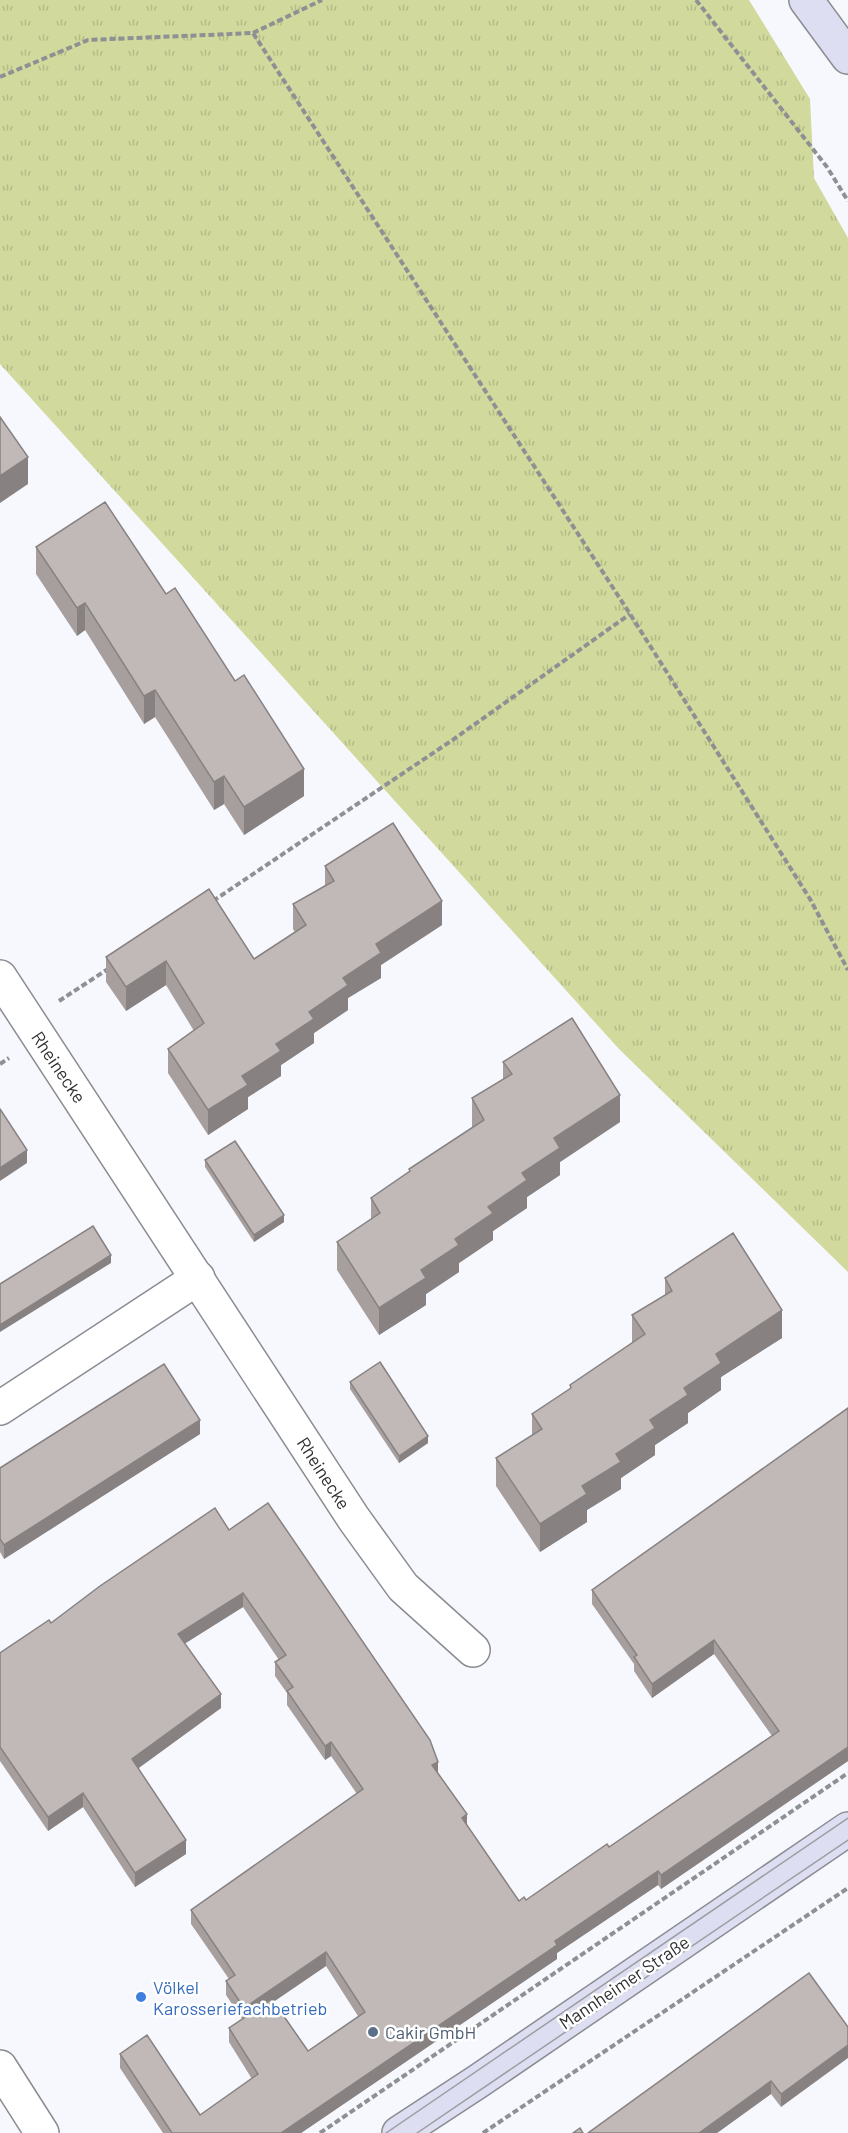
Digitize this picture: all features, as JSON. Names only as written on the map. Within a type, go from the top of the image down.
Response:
[{"type":"street","points":[[806,0],[848,57]]},
{"type":"street","name":"Rheinecke","points":[[0,977],[354,1519],[403,1587],[473,1650]]},
{"type":"street","points":[[0,1408],[198,1278]]},
{"type":"street","name":"Mannheimer Straße","points":[[399,2133],[848,1829]]},
{"type":"street","points":[[0,2067],[42,2133]]},
{"type":"path","points":[[0,77],[88,40],[253,33],[322,0]]},
{"type":"path","points":[[696,0],[827,167],[848,201]]},
{"type":"path","points":[[253,33],[630,614],[810,899],[848,970]]},
{"type":"path","points":[[212,902],[454,739],[630,614]]},
{"type":"path","points":[[28,1021],[115,964]]},
{"type":"path","points":[[320,2133],[848,1773]]},
{"type":"path","points":[[483,2133],[848,1888]]},
{"type":"green space","points":[[0,0],[749,0],[810,99],[814,178],[848,238],[848,1272],[619,1049],[0,364]]},
{"type":"building","points":[[0,417],[28,457],[0,476]]},
{"type":"building","points":[[105,502],[166,594],[175,588],[235,681],[244,675],[304,769],[244,807],[224,776],[214,782],[155,690],[144,696],[85,603],[77,608],[36,547]]},
{"type":"building","points":[[393,823],[442,901],[376,944],[381,953],[343,978],[348,985],[309,1012],[314,1019],[276,1044],[281,1051],[242,1076],[248,1085],[208,1110],[168,1049],[204,1023],[166,961],[126,987],[106,957],[209,889],[254,959],[306,925],[293,904],[334,881],[325,866]]},
{"type":"building","points":[[572,1018],[620,1095],[554,1138],[560,1148],[522,1173],[527,1180],[488,1207],[493,1213],[455,1239],[459,1245],[421,1270],[426,1278],[379,1308],[337,1242],[380,1213],[371,1198],[410,1171],[409,1169],[484,1120],[472,1098],[512,1074],[503,1062]]},
{"type":"building","points":[[0,1109],[27,1150],[0,1168]]},
{"type":"building","points":[[235,1141],[284,1215],[254,1235],[205,1160]]},
{"type":"building","points":[[93,1226],[111,1255],[0,1325],[0,1284]]},
{"type":"building","points":[[733,1233],[782,1310],[716,1354],[721,1363],[684,1388],[688,1395],[650,1420],[655,1428],[616,1454],[621,1462],[582,1486],[587,1494],[540,1524],[496,1458],[542,1429],[532,1414],[645,1334],[632,1315],[672,1291],[665,1278]]},
{"type":"building","points":[[380,1362],[428,1436],[399,1456],[350,1382]]},
{"type":"building","points":[[164,1364],[200,1420],[4,1545],[0,1539],[0,1468]]},
{"type":"building","points":[[848,1408],[848,1747],[661,1875],[658,1871],[555,1941],[557,1945],[281,2133],[172,2133],[120,2054],[147,2035],[200,2115],[258,2074],[229,2028],[272,1999],[308,2051],[365,2012],[326,1952],[244,2008],[226,1981],[235,1975],[191,1910],[363,1789],[331,1742],[325,1746],[287,1691],[293,1687],[275,1662],[286,1655],[243,1593],[178,1634],[221,1694],[132,1759],[186,1840],[135,1873],[83,1793],[48,1817],[0,1747],[0,1653],[49,1620],[51,1623],[100,1586],[215,1508],[229,1530],[268,1503],[430,1740],[438,1762],[432,1765],[467,1814],[462,1818],[519,1901],[524,1897],[526,1900],[607,1844],[609,1847],[779,1731],[714,1640],[652,1684],[634,1657],[637,1655],[592,1590]]},
{"type":"building","points":[[809,1973],[848,2027],[848,2045],[781,2094],[771,2081],[699,2133],[588,2133]]},
{"type":"building","points":[[580,2128],[583,2133],[573,2133]]},
{"type":"tram line","points":[[386,2133],[848,1818]]},
{"type":"tram line","points":[[417,2133],[848,1840]]},
{"type":"place","name":"Völkel Karosseriefachbetrieb","points":[[141,1997]]},
{"type":"place","name":"Cakir GmbH","points":[[373,2032]]}]
